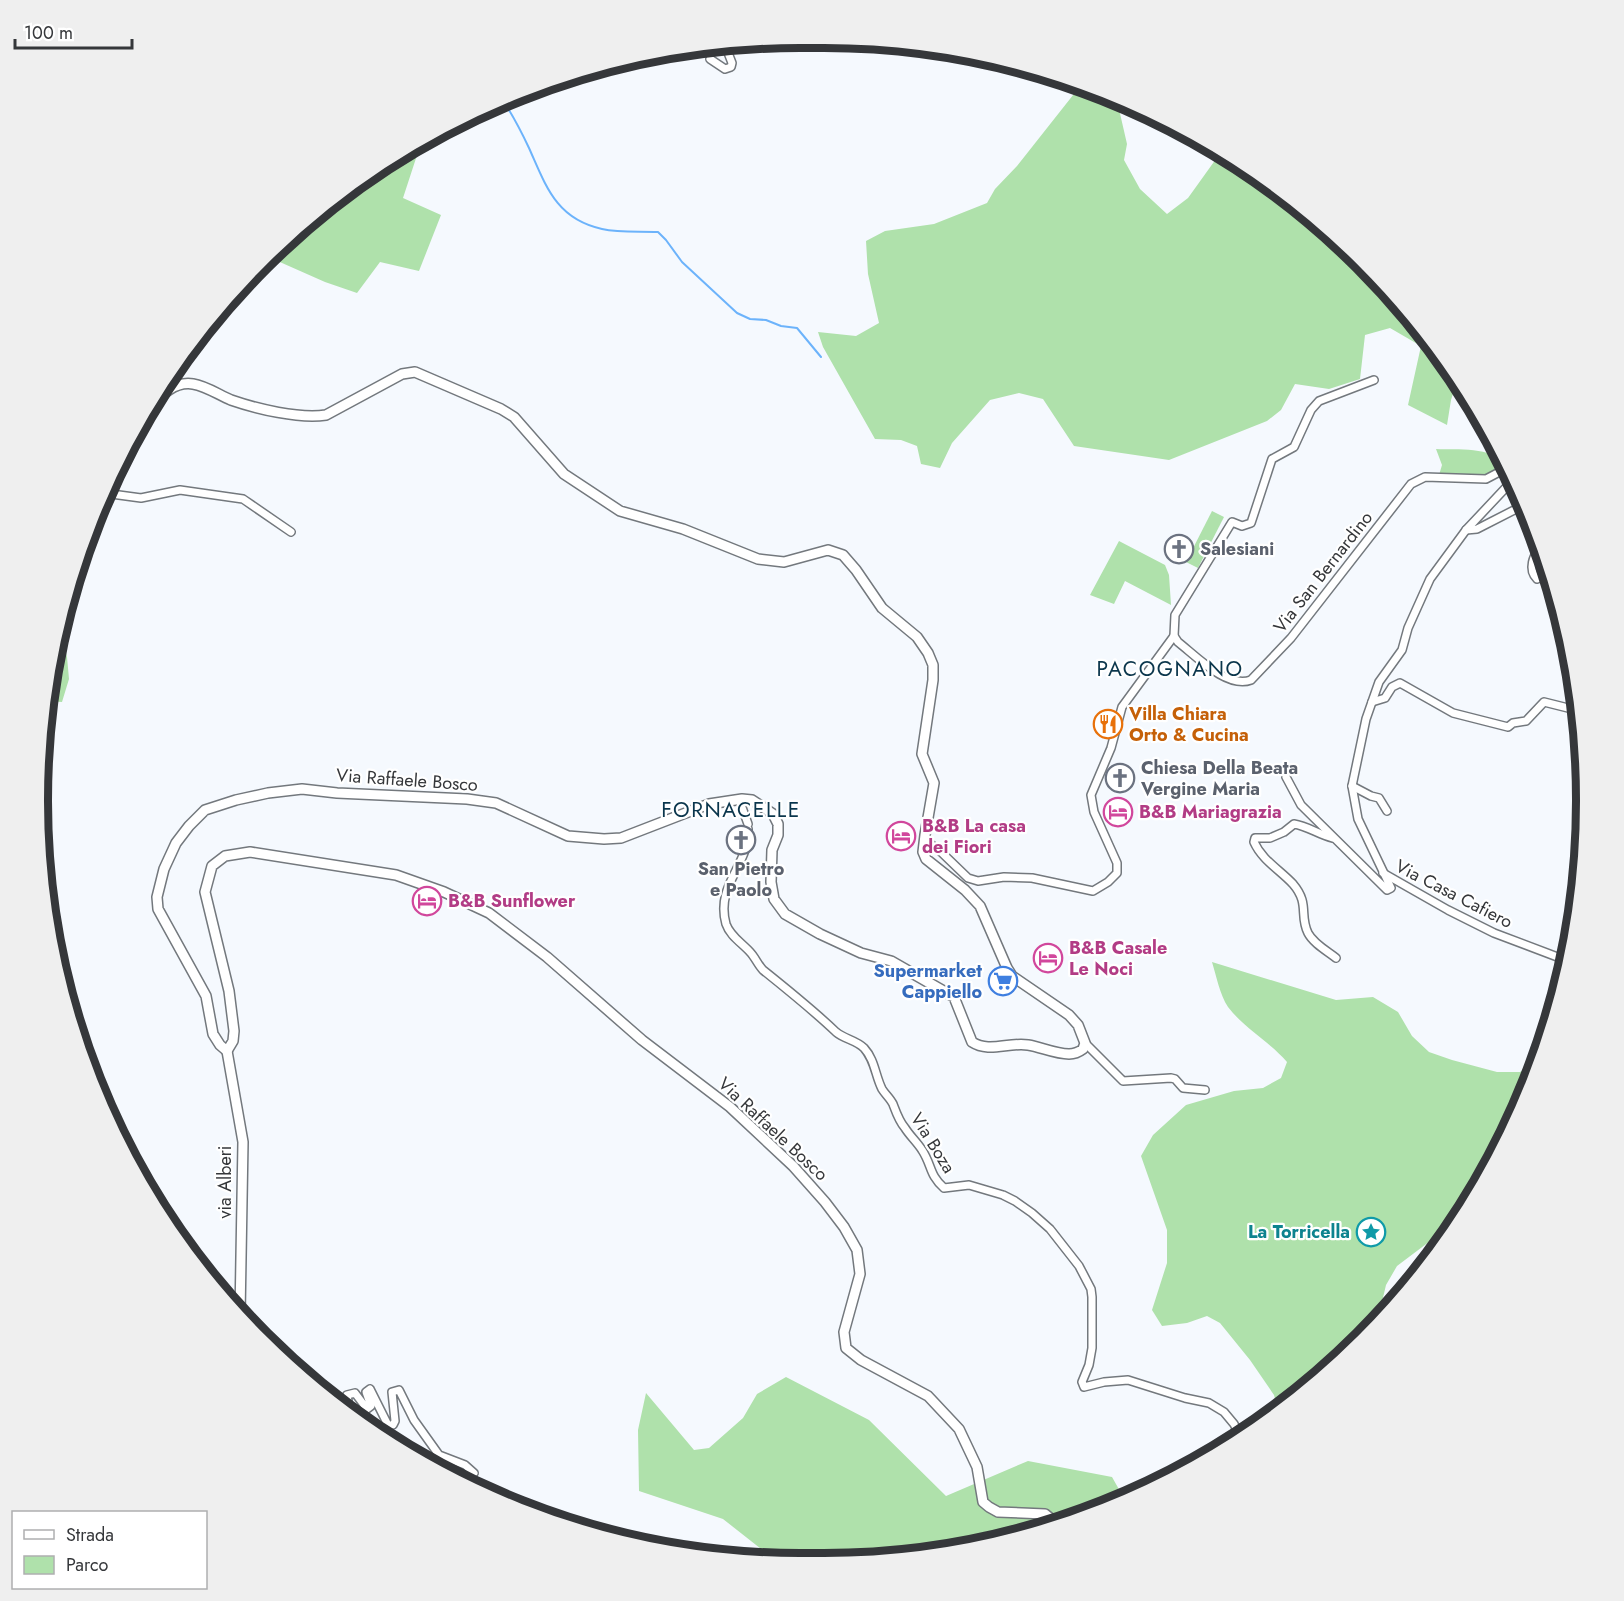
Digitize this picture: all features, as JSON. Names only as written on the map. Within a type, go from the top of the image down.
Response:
[{"type":"street","points":[[710,58],[725,69],[731,67],[732,63],[728,52]]},
{"type":"street","points":[[171,388],[194,384],[233,400],[299,417],[314,417],[326,415],[402,374],[415,372],[501,409],[513,417],[564,474],[620,511],[683,529],[758,559],[784,562],[828,550],[843,555],[882,608],[917,637],[928,652],[933,665],[933,680],[922,754],[934,783],[923,852],[926,858],[965,890],[980,906],[1012,976],[1069,1015],[1078,1025],[1085,1043],[1123,1081],[1170,1078],[1175,1079],[1183,1088],[1204,1090]]},
{"type":"street","points":[[925,840],[968,878],[978,881],[1004,877],[1032,878],[1093,891],[1117,873],[1118,862],[1094,812],[1091,795],[1111,748],[1122,707],[1174,636],[1175,615],[1233,522],[1242,526],[1251,523],[1272,459],[1294,447],[1311,410],[1319,401],[1374,380]]},
{"type":"street","name":"Via San Bernardino","points":[[1174,636],[1225,679],[1244,682],[1251,680],[1291,638],[1411,484],[1425,477],[1486,479],[1500,472]]},
{"type":"street","points":[[1383,873],[1358,819],[1352,786],[1372,702],[1379,682],[1402,650],[1408,628],[1430,579],[1466,530],[1507,487]]},
{"type":"street","points":[[114,494],[141,498],[180,490],[243,499],[291,532]]},
{"type":"street","points":[[1466,530],[1477,529],[1517,509]]},
{"type":"street","points":[[1535,556],[1531,566],[1533,576],[1537,579],[1541,577]]},
{"type":"street","points":[[1372,702],[1385,698],[1392,687],[1400,683],[1453,713],[1508,727],[1513,723],[1527,722],[1544,702],[1570,707]]},
{"type":"street","name":"Via Casa Cafiero","points":[[1286,777],[1301,805],[1387,890],[1391,888],[1383,873]]},
{"type":"street","points":[[1352,786],[1379,798],[1388,811]]},
{"type":"street","name":"Via Raffaele Bosco","points":[[742,799],[709,804],[621,838],[604,839],[568,836],[496,803],[467,799],[337,793],[302,789],[257,796],[205,810],[176,843],[164,869],[157,897],[158,909],[206,996],[213,1034],[227,1051],[233,1041],[234,1031],[229,991],[205,892],[212,866],[225,856],[250,852],[396,875],[444,892],[489,913],[547,957],[642,1040],[730,1107],[793,1166],[844,1227],[857,1250],[860,1274],[844,1332],[846,1348],[861,1360],[928,1396],[959,1430],[977,1467],[983,1502],[998,1512],[1045,1514],[1049,1518]]},
{"type":"street","points":[[742,799],[752,800],[776,818],[778,835],[772,850],[771,882],[774,900],[785,914],[851,948],[891,961],[954,997],[968,1035],[972,1042],[979,1046],[988,1048],[1027,1045],[1070,1054],[1083,1049],[1085,1043]]},
{"type":"street","name":"Via Boza","points":[[742,799],[740,802],[748,827],[746,846],[724,894],[727,928],[751,953],[762,969],[783,988],[808,1006],[837,1033],[860,1044],[866,1050],[874,1064],[881,1088],[892,1102],[904,1128],[922,1150],[928,1161],[930,1172],[938,1183],[944,1188],[969,1185],[1004,1195],[1032,1213],[1050,1229],[1078,1266],[1091,1288],[1092,1348],[1089,1365],[1082,1382],[1084,1387],[1128,1380],[1209,1403],[1224,1412],[1237,1429]]},
{"type":"street","points":[[1334,838],[1294,824],[1284,832],[1270,838],[1256,838],[1254,842],[1257,849],[1292,884],[1303,900],[1308,933],[1336,958]]},
{"type":"street","name":"Via Casa Cafiero","points":[[1383,873],[1494,933],[1559,958]]},
{"type":"street","name":"via Alberi","points":[[227,1051],[243,1142],[240,1303]]},
{"type":"street","points":[[348,1401],[347,1395],[355,1393],[367,1409],[371,1406],[366,1392],[370,1389],[388,1425],[393,1425],[392,1392],[399,1390],[414,1420],[439,1455],[465,1465],[474,1473]]},
{"type":"green space","points":[[1076,92],[1119,109],[1127,144],[1124,160],[1140,189],[1167,214],[1188,198],[1216,159],[1282,204],[1320,235],[1356,268],[1389,304],[1420,342],[1454,390],[1447,425],[1408,405],[1421,346],[1390,328],[1365,335],[1360,379],[1329,389],[1295,384],[1281,410],[1267,421],[1169,460],[1074,446],[1043,399],[1019,393],[990,400],[952,443],[940,468],[921,464],[917,446],[901,440],[875,439],[823,347],[818,332],[856,336],[879,323],[868,274],[866,241],[885,231],[934,224],[987,203],[995,189],[1017,166]]},
{"type":"green space","points":[[418,153],[403,198],[441,215],[419,271],[380,262],[357,293],[276,260],[342,204]]},
{"type":"green space","points":[[1436,449],[1464,449],[1491,455],[1498,469],[1484,476],[1439,475],[1442,465]]},
{"type":"green space","points":[[1212,511],[1224,517],[1198,568],[1186,562]]},
{"type":"green space","points":[[1119,541],[1165,565],[1169,575],[1171,605],[1125,581],[1114,604],[1090,595]]},
{"type":"green space","points":[[80,587],[78,599],[71,618]]},
{"type":"green space","points":[[64,645],[69,679],[62,702],[54,701]]},
{"type":"green space","points":[[1212,962],[1336,1000],[1373,997],[1398,1012],[1412,1036],[1429,1052],[1497,1072],[1520,1072],[1527,1068],[1498,1133],[1475,1177],[1437,1236],[1397,1266],[1386,1285],[1381,1306],[1356,1333],[1276,1402],[1274,1395],[1250,1360],[1220,1323],[1207,1316],[1187,1323],[1162,1326],[1152,1310],[1167,1263],[1167,1230],[1141,1156],[1153,1135],[1186,1105],[1234,1091],[1263,1088],[1281,1078],[1287,1062],[1242,1022],[1228,1007],[1220,991]]},
{"type":"green space","points":[[786,1377],[869,1420],[946,1496],[1028,1461],[1112,1477],[1120,1492],[1065,1513],[970,1539],[922,1547],[800,1553],[765,1552],[723,1519],[639,1491],[638,1430],[646,1393],[694,1450],[709,1448],[743,1418],[757,1394]]},
{"type":"waterway","points":[[507,108],[523,135],[547,188],[563,209],[586,224],[602,229],[658,232],[682,262],[737,313],[750,319],[766,320],[781,326],[797,328],[821,357]]},
{"type":"place","name":"Salesiani","points":[[1179,549]]},
{"type":"place","name":"Villa Chiara Orto & Cucina","points":[[1108,724]]},
{"type":"place","name":"Chiesa Della Beata Vergine Maria","points":[[1120,778]]},
{"type":"place","name":"B&B Mariagrazia","points":[[1118,812]]},
{"type":"place","name":"B&B La casa dei Fiori","points":[[901,836]]},
{"type":"place","name":"San Pietro e Paolo","points":[[741,840]]},
{"type":"place","name":"B&B Sunflower","points":[[427,901]]},
{"type":"place","name":"B&B Casale Le Noci","points":[[1048,958]]},
{"type":"place","name":"Supermarket Cappiello","points":[[1003,981]]},
{"type":"place","name":"La Torricella","points":[[1371,1232]]},
{"type":"district","name":"PACOGNANO","points":[[1170,669]]},
{"type":"district","name":"FORNACELLE","points":[[731,810]]}]
